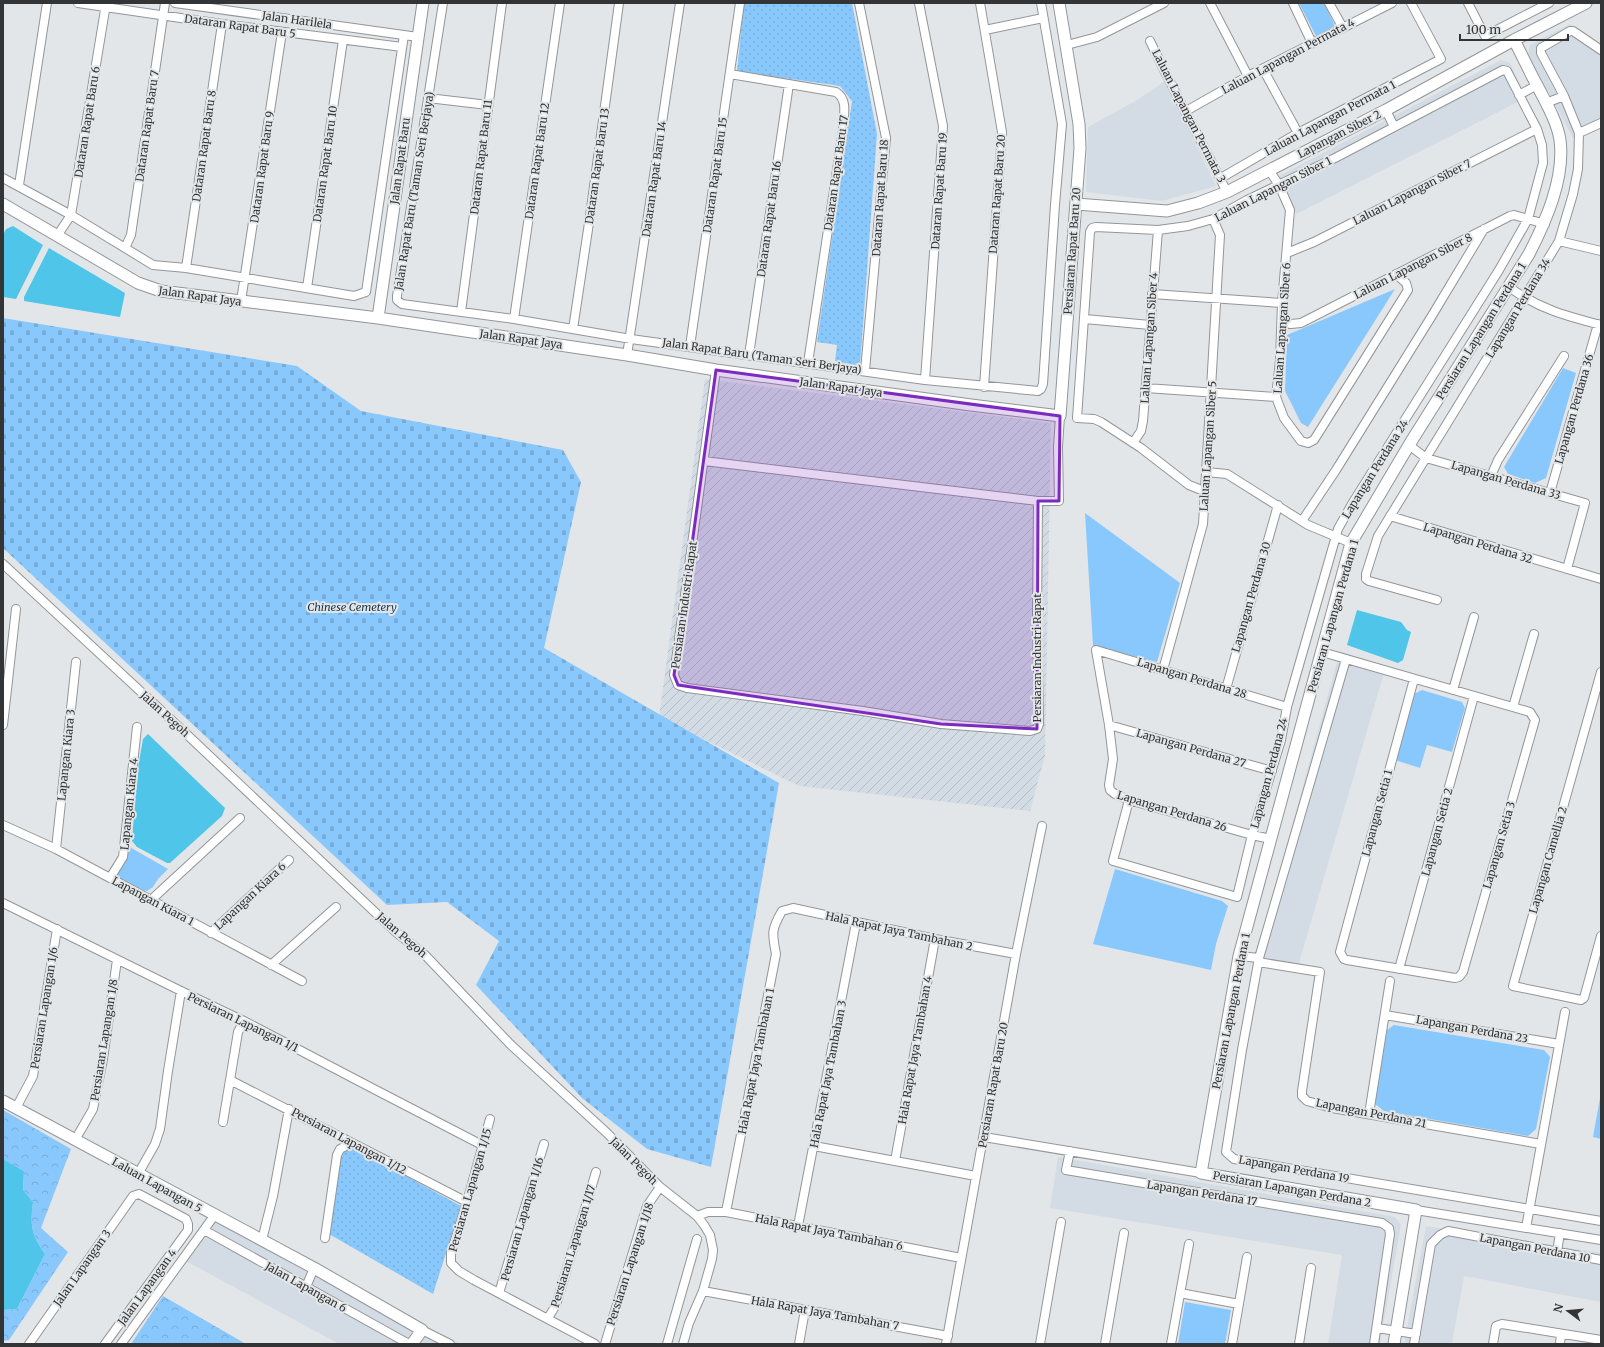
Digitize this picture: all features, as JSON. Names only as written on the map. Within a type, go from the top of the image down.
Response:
[{"type":"street","points":[[19,185],[47,3]]},
{"type":"street","name":"Dataran Rapat Baru 5","points":[[78,3],[106,5],[222,24],[402,47]]},
{"type":"street","name":"Dataran Rapat Baru 7","points":[[125,248],[131,235],[165,3]]},
{"type":"street","name":"Jalan Harilela","points":[[175,3],[418,37]]},
{"type":"street","name":"Jalan Rapat Baru","points":[[378,318],[423,3]]},
{"type":"street","name":"Jalan Rapat Baru (Taman Seri Berjaya)","points":[[443,3],[397,300],[402,304],[514,319],[631,339],[690,346],[925,380],[1038,391],[1043,384],[1062,124],[1041,3]]},
{"type":"street","name":"Dataran Rapat Baru 11","points":[[461,312],[502,3]]},
{"type":"street","name":"Dataran Rapat Baru 12","points":[[514,319],[560,3]]},
{"type":"street","name":"Dataran Rapat Baru 13","points":[[573,329],[619,3]]},
{"type":"street","name":"Dataran Rapat Baru 14","points":[[627,355],[631,339],[680,3]]},
{"type":"street","name":"Dataran Rapat Baru 15","points":[[690,346],[740,3]]},
{"type":"street","name":"Dataran Rapat Baru 18","points":[[859,3],[886,138],[865,371]]},
{"type":"street","name":"Dataran Rapat Baru 19","points":[[919,3],[943,126],[925,380]]},
{"type":"street","name":"Dataran Rapat Baru 20","points":[[980,3],[1002,132],[984,386]]},
{"type":"street","name":"Persiaran Rapat Baru 20","points":[[1038,501],[1059,501],[1058,447],[1080,148],[1079,124],[1059,3]]},
{"type":"street","points":[[1067,45],[1097,37],[1164,3]]},
{"type":"street","points":[[1210,3],[1248,76]]},
{"type":"street","points":[[1293,3],[1312,43]]},
{"type":"street","points":[[1329,3],[1343,28]]},
{"type":"street","name":"Laluan Lapangan Permata 4","points":[[1186,110],[1248,76],[1392,3]]},
{"type":"street","name":"Laluan Lapangan Permata 1","points":[[1221,178],[1298,133],[1439,60],[1440,57],[1410,3]]},
{"type":"street","points":[[1468,3],[1485,36],[1549,3]]},
{"type":"street","name":"Lapangan Siber 2","points":[[1076,204],[1167,210],[1198,203],[1227,192],[1386,110],[1514,40],[1586,3]]},
{"type":"street","name":"Dataran Rapat Baru 6","points":[[57,236],[72,215],[106,5]]},
{"type":"street","points":[[985,30],[1044,18]]},
{"type":"street","name":"Dataran Rapat Baru 8","points":[[186,268],[222,24]]},
{"type":"street","name":"Lapangan Perdana 34","points":[[1437,600],[1369,582],[1366,579],[1366,574],[1378,536],[1559,241],[1573,194],[1578,169],[1579,133],[1564,96],[1541,53],[1541,48],[1570,31],[1573,31],[1601,50]]},
{"type":"street","name":"Dataran Rapat Baru 9","points":[[241,301],[246,278],[282,32]]},
{"type":"street","name":"Jalan Rapat Baru","points":[[307,288],[354,296],[366,292],[404,35]]},
{"type":"street","name":"Dataran Rapat Baru 10","points":[[307,288],[343,40]]},
{"type":"street","name":"Persiaran Lapangan Perdana 1","points":[[1201,1173],[1239,956],[1351,543],[1409,445],[1509,287],[1545,224],[1559,173],[1560,151],[1557,129],[1546,103],[1514,40]]},
{"type":"street","name":"Laluan Lapangan Permata 3","points":[[1150,41],[1227,192]]},
{"type":"street","points":[[1263,69],[1298,133]]},
{"type":"street","name":"Lapangan Perdana 24","points":[[1129,800],[1114,862],[1237,897],[1252,835],[1272,771],[1287,707],[1338,529],[1352,504],[1495,277],[1528,219],[1543,163],[1542,145],[1537,129],[1507,71],[1505,70]]},
{"type":"street","name":"Laluan Lapangan Siber 1","points":[[1133,443],[1101,422],[1094,419],[1077,418],[1090,232],[1092,228],[1096,226],[1158,230],[1188,226],[1213,219],[1247,200],[1280,186],[1505,70]]},
{"type":"street","name":"Dataran Rapat Baru 17","points":[[730,74],[836,92],[842,96],[844,101],[843,130],[808,363]]},
{"type":"street","name":"Dataran Rapat Baru 16","points":[[750,355],[789,84]]},
{"type":"street","points":[[1519,95],[1537,85]]},
{"type":"street","points":[[1546,103],[1564,96]]},
{"type":"street","points":[[428,98],[488,105]]},
{"type":"street","points":[[1386,110],[1394,127]]},
{"type":"street","points":[[1579,133],[1601,123]]},
{"type":"street","name":"Laluan Lapangan Siber 7","points":[[1287,253],[1314,242],[1537,129]]},
{"type":"street","name":"Laluan Lapangan Siber 6","points":[[1269,170],[1280,186],[1290,210],[1276,397],[1284,418],[1301,442],[1314,440],[1408,290],[1406,284],[1396,274]]},
{"type":"street","points":[[3,178],[19,185],[72,215],[153,265],[186,268],[307,288]]},
{"type":"street","name":"Jalan Rapat Jaya","points":[[3,205],[148,288],[187,296],[241,301],[378,318],[627,355],[716,370],[1060,416]]},
{"type":"street","name":"Laluan Lapangan Siber 8","points":[[1282,322],[1291,324],[1301,323],[1514,215],[1545,224]]},
{"type":"street","name":"Laluan Lapangan Siber 5","points":[[1163,670],[1203,524],[1220,235],[1213,219]]},
{"type":"street","points":[[1302,521],[1336,470],[1484,229]]},
{"type":"street","name":"Laluan Lapangan Siber 4","points":[[1133,443],[1141,431],[1143,421],[1158,230]]},
{"type":"street","points":[[1559,241],[1601,251]]},
{"type":"street","points":[[1509,287],[1524,298],[1554,313],[1599,325]]},
{"type":"street","points":[[1152,294],[1282,303]]},
{"type":"street","points":[[1085,320],[1150,325]]},
{"type":"street","name":"Lapangan Perdana 36","points":[[1550,493],[1599,325]]},
{"type":"street","points":[[1492,476],[1498,460],[1564,356]]},
{"type":"street","name":"Persiaran Industri Rapat","points":[[716,370],[674,675],[678,685],[687,688],[863,711],[941,724],[1030,731],[1036,729],[1039,724],[1037,618],[1038,501]]},
{"type":"street","points":[[1146,388],[1276,397]]},
{"type":"street","points":[[1133,443],[1189,485],[1204,491]]},
{"type":"street","points":[[1409,445],[1426,458]]},
{"type":"street","name":"Lapangan Perdana 33","points":[[1426,458],[1586,503],[1567,569]]},
{"type":"street","points":[[704,461],[1038,501]]},
{"type":"street","points":[[1206,472],[1227,474],[1302,521],[1351,543]]},
{"type":"street","name":"Lapangan Perdana 30","points":[[1226,688],[1278,505]]},
{"type":"street","name":"Lapangan Perdana 32","points":[[1390,516],[1601,579]]},
{"type":"street","name":"Jalan Pegoh","points":[[3,564],[180,728],[397,933],[426,955],[511,1045],[607,1133],[660,1187],[697,1216],[710,1235],[713,1250],[703,1291],[689,1323],[683,1344]]},
{"type":"street","points":[[3,725],[16,608]]},
{"type":"street","points":[[1453,690],[1474,617]]},
{"type":"street","points":[[1322,652],[1513,707],[1534,634]]},
{"type":"street","name":"Lapangan Perdana 28","points":[[1109,725],[1096,650],[1287,707]]},
{"type":"street","points":[[1239,956],[1259,960],[1346,659]]},
{"type":"street","name":"Lapangan Kiara 3","points":[[56,848],[76,662]]},
{"type":"street","name":"Lapangan Camellia 2","points":[[1601,672],[1513,986],[1516,988],[1581,1000],[1584,998],[1601,936]]},
{"type":"street","name":"Lapangan Setia 1","points":[[1399,969],[1344,959],[1340,952],[1340,948],[1414,679]]},
{"type":"street","name":"Lapangan Setia 2","points":[[1399,969],[1474,696]]},
{"type":"street","name":"Lapangan Setia 3","points":[[1399,969],[1454,978],[1459,977],[1463,972],[1535,720],[1530,712],[1513,707]]},
{"type":"street","name":"Lapangan Perdana 27","points":[[1109,725],[1272,771]]},
{"type":"street","name":"Lapangan Perdana 26","points":[[1109,725],[1113,759],[1109,785],[1110,790],[1115,794],[1129,800],[1271,839]]},
{"type":"street","name":"Lapangan Kiara 4","points":[[110,878],[123,857],[136,727]]},
{"type":"street","points":[[151,900],[240,818]]},
{"type":"street","name":"Lapangan Kiara 1","points":[[3,825],[56,848],[302,981]]},
{"type":"street","name":"Persiaran Rapat Baru 20","points":[[947,1340],[1016,954],[1042,826]]},
{"type":"street","name":"Lapangan Kiara 6","points":[[212,933],[289,860]]},
{"type":"street","name":"Persiaran Lapangan 1/1","points":[[3,903],[244,1021],[482,1145]]},
{"type":"street","points":[[271,965],[336,907]]},
{"type":"street","name":"Hala Rapat Jaya Tambahan 2","points":[[782,911],[793,908],[856,923],[1016,954]]},
{"type":"street","name":"Hala Rapat Jaya Tambahan 1","points":[[726,1212],[776,954],[772,934],[775,923],[782,911]]},
{"type":"street","name":"Hala Rapat Jaya Tambahan 3","points":[[798,1226],[856,923]]},
{"type":"street","name":"Persiaran Lapangan 1/6","points":[[16,1108],[33,1076],[57,929]]},
{"type":"street","name":"Hala Rapat Jaya Tambahan 4","points":[[895,1161],[935,939]]},
{"type":"street","name":"Persiaran Lapangan 1/8","points":[[75,1140],[93,1109],[104,1059],[117,960]]},
{"type":"street","name":"Lapangan Perdana 21","points":[[1259,960],[1320,972],[1302,1096],[1307,1101],[1332,1108],[1542,1144]]},
{"type":"street","name":"Lapangan Perdana 19","points":[[1259,960],[1226,1147],[1226,1152],[1230,1156],[1234,1159],[1530,1209]]},
{"type":"street","points":[[1369,1114],[1390,981]]},
{"type":"street","points":[[138,1174],[155,1144],[160,1129],[181,991]]},
{"type":"street","points":[[1526,1228],[1565,1012]]},
{"type":"street","name":"Lapangan Perdana 23","points":[[1385,1015],[1559,1044]]},
{"type":"street","points":[[223,1122],[238,1032],[244,1021]]},
{"type":"street","name":"Persiaran Lapangan 1/12","points":[[230,1080],[289,1109],[467,1202]]},
{"type":"street","name":"Laluan Lapangan 5","points":[[3,1101],[214,1216],[121,1344]]},
{"type":"street","points":[[262,1240],[289,1109]]},
{"type":"street","name":"Persiaran Lapangan 1/15","points":[[490,1119],[451,1253],[451,1263],[459,1271],[595,1344]]},
{"type":"street","name":"Persiaran Lapangan Perdana 2","points":[[984,1137],[1601,1240]]},
{"type":"street","points":[[325,1238],[337,1155],[340,1149],[352,1143]]},
{"type":"street","name":"Persiaran Lapangan 1/16","points":[[499,1293],[544,1144]]},
{"type":"street","points":[[814,1146],[976,1176]]},
{"type":"street","name":"Lapangan Perdana 17","points":[[1070,1151],[1066,1170],[1382,1223],[1389,1228],[1390,1234],[1377,1328]]},
{"type":"street","name":"Persiaran Lapangan 1/17","points":[[548,1318],[556,1305],[596,1172]]},
{"type":"street","name":"Persiaran Lapangan 1/18","points":[[604,1344],[647,1206],[660,1187]]},
{"type":"street","name":"Jalan Lapangan 4","points":[[105,1344],[188,1230],[186,1219],[136,1194]]},
{"type":"street","name":"Jalan Lapangan 3","points":[[29,1344],[133,1196],[136,1194]]},
{"type":"street","points":[[1530,1209],[1601,1221]]},
{"type":"street","points":[[1394,1344],[1416,1210]]},
{"type":"street","name":"Hala Rapat Jaya Tambahan 6","points":[[697,1216],[708,1212],[726,1212],[961,1258]]},
{"type":"street","points":[[214,1216],[314,1268],[422,1330],[435,1341],[450,1344]]},
{"type":"street","points":[[1040,1344],[1061,1222]]},
{"type":"street","name":"Jalan Lapangan 6","points":[[204,1230],[411,1344]]},
{"type":"street","name":"Lapangan Perdana 10","points":[[1414,1344],[1431,1244],[1440,1235],[1448,1231],[1601,1260]]},
{"type":"street","points":[[1105,1344],[1124,1233]]},
{"type":"street","points":[[1557,1252],[1560,1233]]},
{"type":"street","points":[[667,1344],[697,1239]]},
{"type":"street","points":[[1172,1344],[1189,1244]]},
{"type":"street","points":[[1232,1344],[1247,1257]]},
{"type":"street","points":[[306,1287],[314,1268]]},
{"type":"street","points":[[1298,1344],[1311,1268]]},
{"type":"street","name":"Hala Rapat Jaya Tambahan 7","points":[[703,1291],[805,1310],[947,1340]]},
{"type":"street","points":[[1180,1293],[1239,1304]]},
{"type":"street","points":[[799,1344],[805,1310]]},
{"type":"street","points":[[1492,1344],[1496,1328],[1498,1325],[1502,1324],[1601,1340]]},
{"type":"street","points":[[1374,1344],[1377,1328],[1416,1334]]},
{"type":"street","points":[[411,1344],[422,1330]]},
{"type":"street","points":[[1560,1344],[1562,1334]]},
{"type":"highlighted area","points":[[716,370],[1060,416],[1059,501],[1038,501],[1037,729],[941,724],[678,685],[674,675]]},
{"type":"shaded area","points":[[1570,24],[1601,47],[1601,125],[1573,138],[1528,54],[1530,45]]},
{"type":"shaded area","points":[[1501,60],[1510,63],[1526,98],[1296,214],[1277,177]]},
{"type":"shaded area","points":[[1165,81],[1216,186],[1162,201],[1086,192],[1088,127],[1137,100]]},
{"type":"shaded area","points":[[13,226],[43,245],[16,299],[3,297],[3,235],[6,229]]},
{"type":"shaded area","points":[[49,248],[125,293],[120,317],[24,301],[24,297]]},
{"type":"shaded area","points":[[705,379],[1051,423],[1045,756],[1030,811],[799,786],[659,717]]},
{"type":"shaded area","points":[[1357,610],[1401,622],[1407,630],[1411,632],[1403,660],[1398,663],[1347,645]]},
{"type":"shaded area","points":[[1340,651],[1386,666],[1299,963],[1256,957]]},
{"type":"shaded area","points":[[148,734],[225,808],[222,816],[170,863],[167,863],[137,847],[132,841],[137,773],[143,739]]},
{"type":"shaded area","points":[[1058,1157],[1395,1217],[1401,1225],[1380,1344],[1328,1344],[1342,1255],[1050,1208]]},
{"type":"shaded area","points":[[3,1159],[24,1171],[23,1190],[33,1202],[32,1224],[34,1235],[45,1254],[17,1309],[3,1310]]},
{"type":"shaded area","points":[[214,1216],[461,1344],[339,1344],[184,1260]]},
{"type":"shaded area","points":[[1426,1226],[1601,1253],[1601,1302],[1464,1276],[1452,1344],[1404,1344]]},
{"type":"green space","points":[[744,3],[852,3],[877,134],[860,366],[835,361],[837,345],[817,342],[852,101],[840,86],[737,71]]},
{"type":"green space","points":[[1299,3],[1324,3],[1335,26],[1316,36]]},
{"type":"green space","points":[[1395,289],[1308,427],[1301,423],[1285,391],[1287,335]]},
{"type":"green space","name":"Chinese Cemetery","points":[[3,318],[297,366],[361,411],[563,450],[581,482],[544,648],[779,783],[711,1167],[647,1149],[582,1098],[476,985],[499,941],[447,902],[387,905],[3,548]]},
{"type":"green space","points":[[1563,368],[1576,373],[1546,478],[1535,483],[1508,474],[1504,467]]},
{"type":"green space","points":[[1085,513],[1180,583],[1157,662],[1093,646]]},
{"type":"green space","points":[[1422,690],[1462,702],[1465,708],[1452,752],[1427,745],[1420,768],[1395,760],[1414,694]]},
{"type":"green space","points":[[128,846],[168,869],[158,879],[153,887],[147,891],[141,890],[115,877],[126,859]]},
{"type":"green space","points":[[1115,869],[1222,901],[1228,906],[1216,944],[1211,970],[1093,944]]},
{"type":"green space","points":[[1394,1025],[1544,1050],[1550,1057],[1536,1129],[1528,1136],[1384,1111],[1375,1104],[1387,1030]]},
{"type":"green space","points":[[1601,1098],[1601,1139],[1593,1137]]},
{"type":"green space","points":[[3,1110],[71,1149],[41,1228],[68,1252],[9,1340],[3,1341],[3,1310],[17,1309],[45,1254],[34,1235],[32,1224],[33,1202],[23,1190],[24,1171],[3,1159]]},
{"type":"green space","points":[[354,1148],[461,1206],[433,1294],[329,1234],[340,1159],[346,1149]]},
{"type":"green space","points":[[163,1296],[246,1344],[131,1344]]},
{"type":"green space","points":[[1185,1302],[1231,1310],[1225,1344],[1178,1344]]}]
